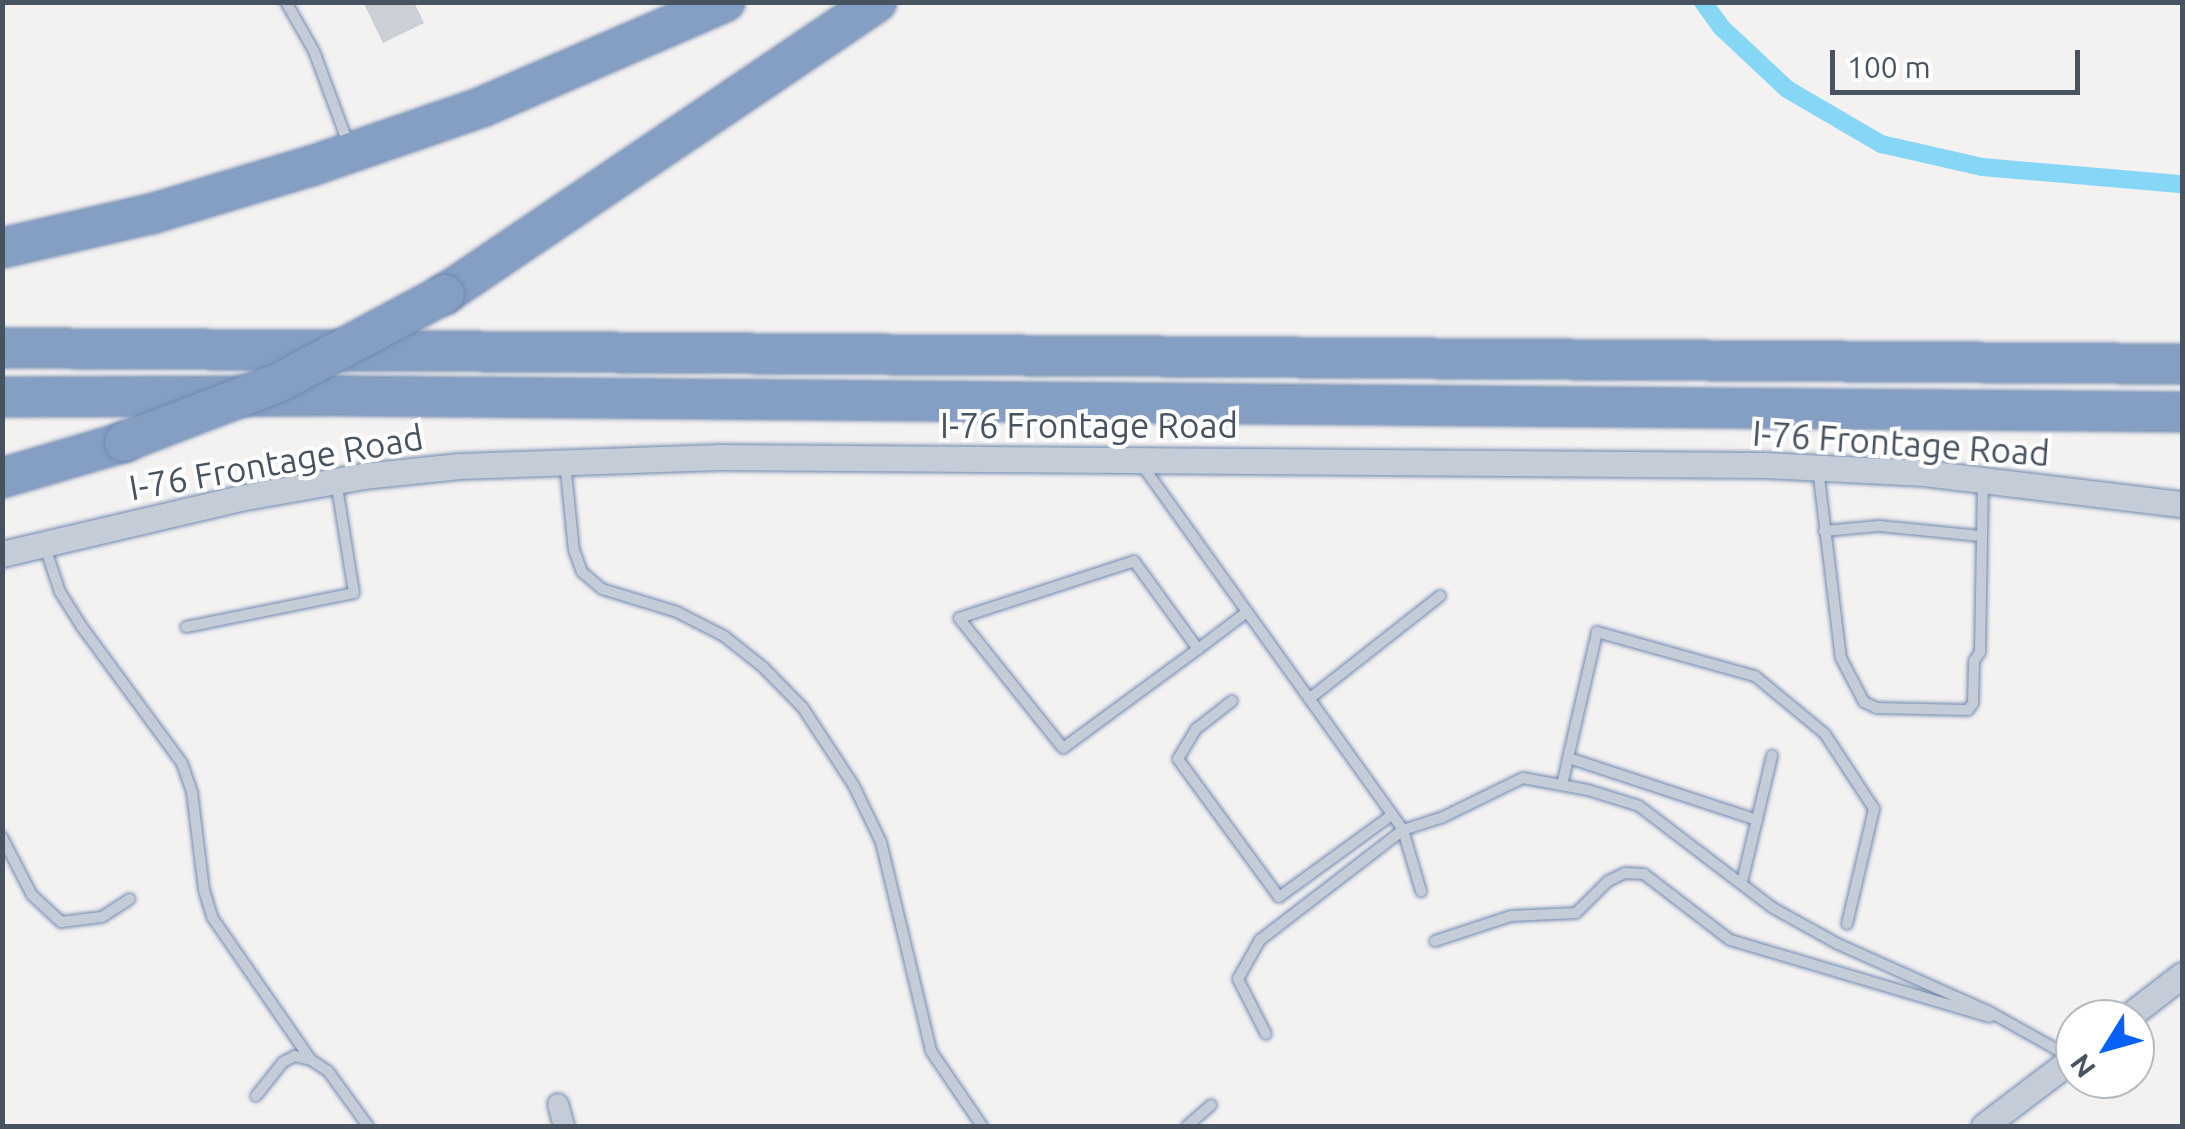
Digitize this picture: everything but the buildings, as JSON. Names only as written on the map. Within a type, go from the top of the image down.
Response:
[{"type":"highway","points":[[2,248],[152,214],[352,152],[482,107],[726,2]]},
{"type":"highway","points":[[2,478],[124,442],[278,383],[445,294],[877,2]]},
{"type":"highway","points":[[2,348],[2182,364]]},
{"type":"highway","points":[[2,397],[349,396],[2182,412]]},
{"type":"street","name":"I-76 Frontage Road","points":[[2,554],[240,498],[336,480],[458,466],[719,457],[1818,468],[1983,480],[2182,504]]},
{"type":"street","points":[[2152,999],[2182,976]]},
{"type":"street","points":[[1984,1126],[2055,1072]]},
{"type":"street","points":[[558,1104],[564,1126]]},
{"type":"lane","points":[[286,2],[314,51],[352,152]]},
{"type":"lane","points":[[1139,460],[1404,830],[1421,891]]},
{"type":"lane","points":[[565,462],[574,550],[582,572],[602,588],[677,612],[737,646],[803,708],[854,786],[882,842],[930,1050],[982,1126]]},
{"type":"lane","points":[[1818,468],[1840,658],[1864,702],[1877,708],[1968,710],[1974,703],[1974,661],[1980,652],[1983,480]]},
{"type":"lane","points":[[186,627],[354,593],[336,480]]},
{"type":"lane","points":[[1824,531],[1879,526],[1981,536]]},
{"type":"lane","points":[[44,544],[60,592],[82,628],[182,764],[192,792],[201,875],[212,916],[311,1060]]},
{"type":"lane","points":[[1198,649],[1134,561],[959,618],[1063,748],[1198,649],[1247,612]]},
{"type":"lane","points":[[1310,699],[1440,596]]},
{"type":"lane","points":[[1562,785],[1596,632],[1756,676],[1825,734],[1874,808],[1847,924]]},
{"type":"lane","points":[[1232,701],[1196,729],[1178,759],[1279,897],[1392,815]]},
{"type":"lane","points":[[1742,882],[1772,756]]},
{"type":"lane","points":[[1568,758],[1757,820]]},
{"type":"lane","points":[[1266,1034],[1238,980],[1260,940],[1404,830],[1441,818],[1523,778],[1639,806],[1773,908],[1838,944],[2001,1018],[2055,1048]]},
{"type":"lane","points":[[2,837],[32,895],[61,922],[102,917],[130,898]]},
{"type":"lane","points":[[1434,940],[1511,916],[1576,913],[1608,882],[1626,873],[1644,874],[1730,940],[1971,1014],[2001,1018]]},
{"type":"lane","points":[[256,1096],[283,1062],[295,1056],[311,1060],[328,1070],[368,1126]]},
{"type":"lane","points":[[1187,1126],[1211,1105]]},
{"type":"waterway","points":[[1703,2],[1722,28],[1787,89],[1881,144],[1982,167],[2182,184]]}]
